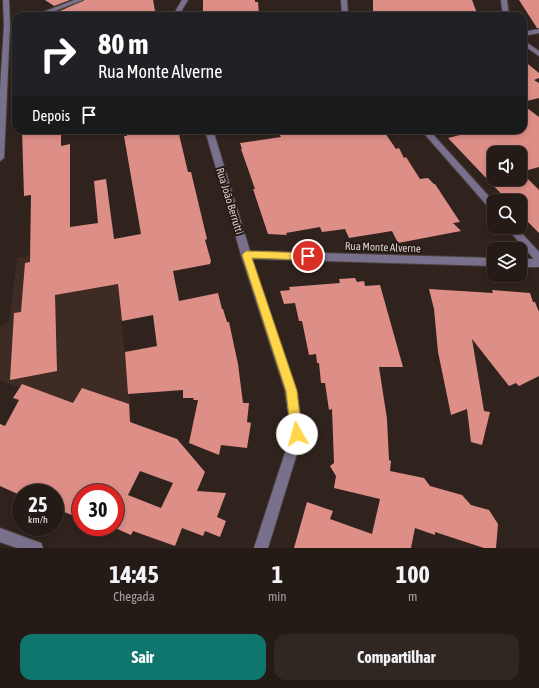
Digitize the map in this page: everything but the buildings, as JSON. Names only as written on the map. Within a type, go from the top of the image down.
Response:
[{"type":"street","points":[[0,158],[6,0]]},
{"type":"street","points":[[47,12],[80,0]]},
{"type":"street","points":[[179,12],[185,0]]},
{"type":"street","points":[[344,0],[345,12]]},
{"type":"street","points":[[504,0],[506,12]]},
{"type":"street","points":[[527,33],[539,31]]},
{"type":"street","points":[[527,45],[539,54]]},
{"type":"street","name":"Rua João Berrutti","points":[[210,134],[246,255],[291,391],[297,434],[261,548]]},
{"type":"street","points":[[429,134],[487,200]]},
{"type":"street","points":[[517,234],[539,258]]},
{"type":"street","name":"Rua Monte Alverne","points":[[246,255],[487,262]]},
{"type":"street","points":[[527,262],[539,263]]},
{"type":"street","points":[[0,534],[36,548]]},
{"type":"shaded area","points":[[113,240],[132,423],[0,381],[0,327],[9,322],[17,258]]},
{"type":"route","points":[[297,434],[291,391],[246,255],[308,256]]}]
